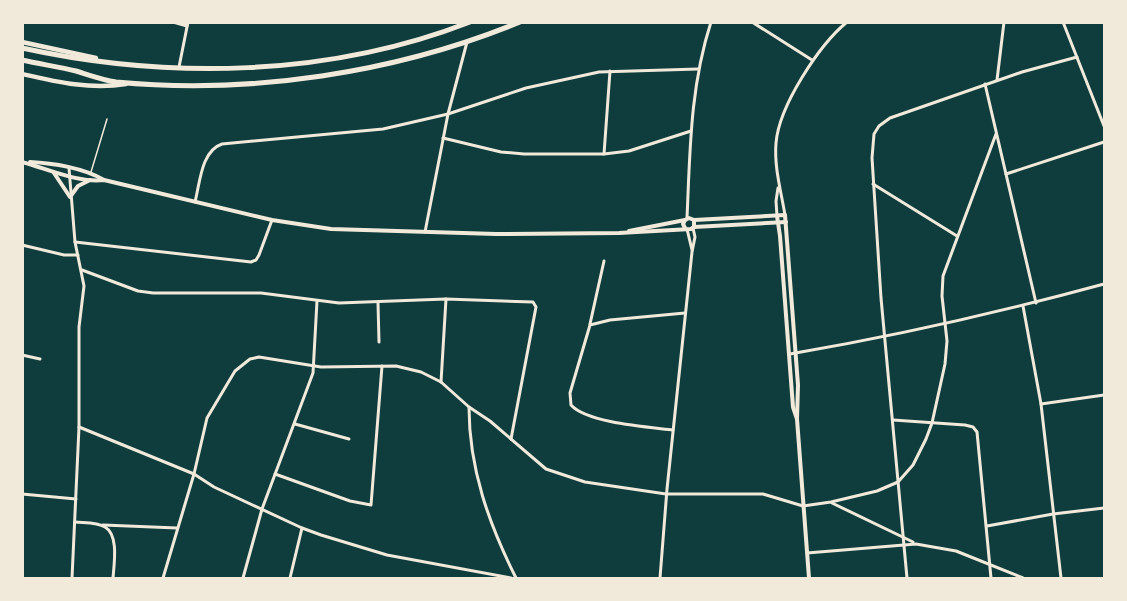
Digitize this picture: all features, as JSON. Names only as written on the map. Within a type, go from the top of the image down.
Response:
[{"type":"highway","points":[[22,48],[70,59],[128,66],[250,67],[360,54],[405,44],[470,22]]},
{"type":"highway","points":[[22,60],[114,81],[248,83],[339,74],[382,66],[467,42],[520,22]]},
{"type":"main road","points":[[22,42],[128,66]]},
{"type":"main road","points":[[22,74],[104,87],[135,82]]},
{"type":"street","points":[[173,22],[188,24],[179,68]]},
{"type":"street","points":[[692,252],[683,224],[686,219],[691,131],[698,69],[711,22]]},
{"type":"street","points":[[752,22],[812,60]]},
{"type":"street","points":[[797,419],[794,410],[777,216],[776,144],[780,123],[812,60],[834,33],[847,22]]},
{"type":"street","points":[[997,80],[1004,22]]},
{"type":"street","points":[[1063,22],[1104,126]]},
{"type":"street","points":[[425,232],[448,114],[467,42]]},
{"type":"street","points":[[907,579],[884,337],[873,184],[874,134],[879,126],[890,117],[997,80],[1077,57]]},
{"type":"street","points":[[195,202],[207,156],[210,150],[222,144],[364,132],[410,124],[526,88],[610,71],[698,69]]},
{"type":"street","points":[[604,154],[610,71]]},
{"type":"street","points":[[985,84],[1036,303]]},
{"type":"street","points":[[443,138],[501,152],[604,154],[629,151],[691,131]]},
{"type":"street","points":[[163,579],[194,474],[207,418],[235,371],[250,359],[258,357],[331,368],[396,366],[431,376],[441,382],[468,408],[511,439],[531,458],[553,472],[593,484],[666,494],[763,494],[803,506],[878,491],[898,482],[913,465],[932,423],[945,364],[947,341],[942,296],[943,276],[996,134]]},
{"type":"street","points":[[1006,174],[1104,142]]},
{"type":"street","points":[[24,162],[53,172],[91,180],[104,180]]},
{"type":"street","points":[[24,162],[69,168],[104,180],[272,220],[331,229],[620,233],[786,222]]},
{"type":"street","points":[[69,168],[75,242],[84,286],[79,327],[80,427],[72,579]]},
{"type":"street","points":[[53,172],[70,196]]},
{"type":"street","points":[[70,196],[78,186],[91,180]]},
{"type":"street","points":[[873,184],[957,236]]},
{"type":"street","points":[[778,186],[786,222],[809,579]]},
{"type":"street","points":[[620,233],[686,219],[785,215]]},
{"type":"street","points":[[75,242],[251,262],[256,260],[272,220]]},
{"type":"street","points":[[660,579],[666,494],[695,237],[694,220]]},
{"type":"street","points":[[22,245],[64,255],[78,255]]},
{"type":"street","points":[[604,261],[590,325],[570,393],[571,405],[582,414],[673,430]]},
{"type":"street","points":[[82,270],[138,291],[261,293],[339,303],[446,299],[530,301],[536,304],[511,439]]},
{"type":"street","points":[[790,354],[884,337],[1036,303],[1104,284]]},
{"type":"street","points":[[441,382],[446,299]]},
{"type":"street","points":[[243,579],[262,509],[295,424],[314,366],[317,300]]},
{"type":"street","points":[[378,303],[379,342]]},
{"type":"street","points":[[1023,306],[1041,404],[1061,579]]},
{"type":"street","points":[[590,325],[610,320],[686,314]]},
{"type":"street","points":[[22,355],[40,359]]},
{"type":"street","points":[[275,474],[350,501],[371,505],[382,366]]},
{"type":"street","points":[[1041,404],[1104,394]]},
{"type":"street","points":[[468,408],[471,447],[480,490],[492,526],[516,579]]},
{"type":"street","points":[[893,420],[965,425],[973,427],[977,432],[991,579]]},
{"type":"street","points":[[295,424],[349,439]]},
{"type":"street","points":[[80,427],[194,474],[210,485],[302,528],[374,552],[511,579]]},
{"type":"street","points":[[22,494],[76,499]]},
{"type":"street","points":[[831,502],[916,544]]},
{"type":"street","points":[[987,526],[1053,514],[1104,508]]},
{"type":"street","points":[[75,522],[178,528]]},
{"type":"street","points":[[101,525],[110,532],[114,546],[113,579]]},
{"type":"street","points":[[290,579],[302,528]]},
{"type":"street","points":[[807,553],[916,544],[956,551],[1023,579]]},
{"type":"lane","points":[[90,174],[107,119]]}]
